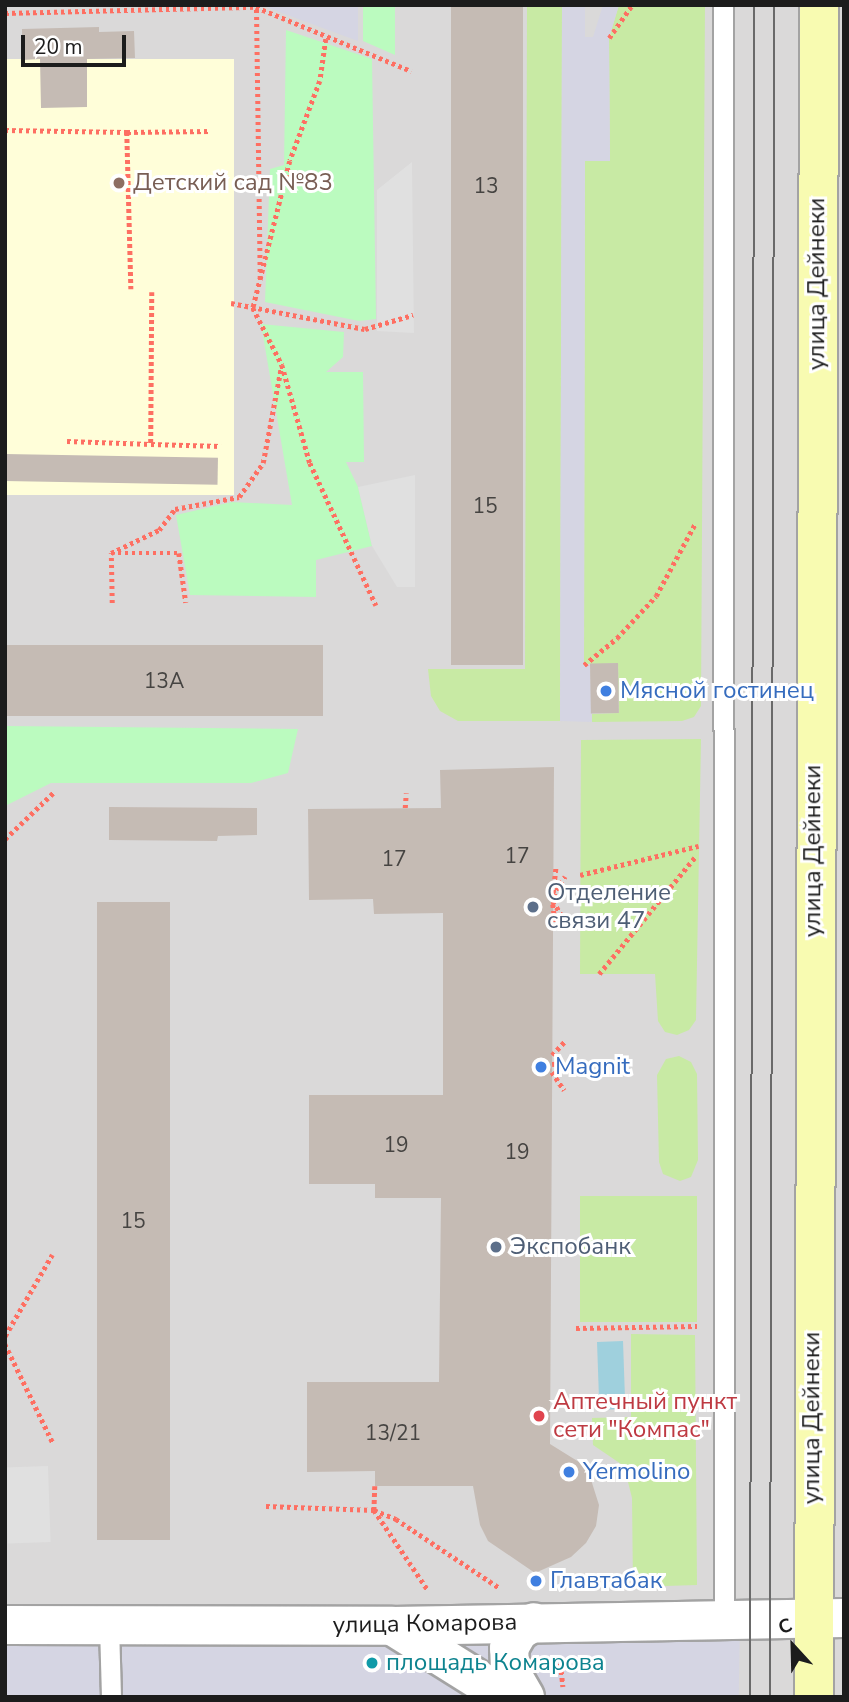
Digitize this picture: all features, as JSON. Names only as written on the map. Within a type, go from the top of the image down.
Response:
[{"type":"main road","name":"улица Дейнеки","points":[[814,1697],[830,1618],[812,1584],[813,741],[819,5]]},
{"type":"street","name":"улица Комарова","points":[[5,1625],[392,1626],[830,1618]]},
{"type":"street","points":[[525,1697],[510,1671],[509,1648],[519,1630],[534,1622]]},
{"type":"street","points":[[392,1626],[506,1697]]},
{"type":"lane","points":[[723,5],[724,1620]]},
{"type":"lane","points":[[109,1625],[111,1697]]},
{"type":"path","points":[[609,38],[632,5]]},
{"type":"path","points":[[5,13],[256,6],[326,39],[411,71]]},
{"type":"path","points":[[256,6],[260,286]]},
{"type":"path","points":[[326,39],[320,81],[290,161],[253,308],[282,365],[310,463],[376,605]]},
{"type":"path","points":[[5,130],[211,131]]},
{"type":"path","points":[[127,132],[131,289]]},
{"type":"path","points":[[151,444],[152,292]]},
{"type":"path","points":[[231,303],[365,328],[414,315]]},
{"type":"path","points":[[111,552],[159,530],[175,509],[239,497],[263,463],[282,365]]},
{"type":"path","points":[[66,441],[221,446]]},
{"type":"path","points":[[584,665],[617,638],[656,596],[722,482]]},
{"type":"path","points":[[111,552],[112,603]]},
{"type":"path","points":[[111,552],[179,553],[186,603]]},
{"type":"path","points":[[5,839],[54,792]]},
{"type":"path","points":[[405,808],[406,793]]},
{"type":"path","points":[[580,875],[700,849],[599,974]]},
{"type":"path","points":[[556,866],[556,928]]},
{"type":"path","points":[[554,899],[565,876]]},
{"type":"path","points":[[554,899],[566,894]]},
{"type":"path","points":[[554,899],[566,904]]},
{"type":"path","points":[[554,899],[564,919]]},
{"type":"path","points":[[552,1055],[564,1042]]},
{"type":"path","points":[[552,1064],[565,1063]]},
{"type":"path","points":[[552,1072],[564,1090]]},
{"type":"path","points":[[5,1336],[52,1255]]},
{"type":"path","points":[[576,1328],[725,1325]]},
{"type":"path","points":[[5,1344],[53,1443]]},
{"type":"path","points":[[375,1486],[374,1510],[432,1596]]},
{"type":"path","points":[[266,1506],[374,1510],[396,1519],[509,1594]]},
{"type":"shaded area","points":[[5,5],[844,5],[844,1697],[455,1697],[5,1640]]},
{"type":"shaded area","points":[[263,5],[358,5],[358,41],[263,6]]},
{"type":"shaded area","points":[[562,5],[585,5],[585,37],[593,37],[603,5],[619,5],[609,38],[610,161],[585,161],[584,664],[590,664],[592,722],[560,721]]},
{"type":"shaded area","name":"Детский сад №83","points":[[5,59],[234,59],[234,495],[5,495]]},
{"type":"shaded area","points":[[412,162],[414,333],[377,331],[377,190]]},
{"type":"shaded area","points":[[415,475],[415,587],[397,587],[372,546],[358,487]]},
{"type":"shaded area","points":[[48,1466],[51,1542],[8,1543],[5,1468]]},
{"type":"shaded area","name":"площадь Комарова","points":[[5,1615],[740,1628],[739,1697],[5,1697]]},
{"type":"green space","points":[[363,5],[395,5],[395,55],[363,41]]},
{"type":"green space","points":[[527,5],[562,5],[560,721],[458,721],[440,711],[431,696],[428,669],[525,669]]},
{"type":"green space","points":[[619,5],[705,5],[701,706],[694,717],[682,721],[592,722],[592,714],[619,713],[618,663],[584,665],[585,161],[610,160],[609,38]]},
{"type":"green space","points":[[286,30],[372,59],[376,319],[359,321],[265,302],[270,169],[284,165]]},
{"type":"green space","points":[[261,324],[344,332],[343,357],[326,372],[363,372],[364,462],[346,462],[358,487],[372,546],[316,560],[316,597],[190,595],[176,515],[232,502],[292,505]]},
{"type":"green space","points":[[5,726],[298,729],[288,773],[251,783],[51,783],[5,806]]},
{"type":"green space","points":[[701,739],[696,1020],[689,1030],[677,1035],[665,1032],[658,1021],[655,974],[580,974],[581,740]]},
{"type":"green space","points":[[679,1056],[691,1062],[697,1074],[698,1160],[691,1177],[680,1181],[663,1174],[659,1162],[657,1075],[666,1059]]},
{"type":"green space","points":[[580,1196],[697,1196],[697,1322],[580,1322]]},
{"type":"green space","points":[[631,1334],[695,1335],[697,1585],[633,1587],[632,1498],[624,1466],[593,1445],[592,1418],[631,1417]]},
{"type":"water","points":[[623,1341],[625,1409],[599,1410],[597,1342]]},
{"type":"building","points":[[451,5],[523,5],[523,665],[451,665]]},
{"type":"building","points":[[99,27],[99,32],[134,31],[135,58],[87,59],[87,107],[41,108],[40,59],[22,60],[22,29]]},
{"type":"building","points":[[5,454],[218,458],[217,485],[5,481]]},
{"type":"building","points":[[5,645],[323,645],[323,716],[5,716]]},
{"type":"building","points":[[590,663],[618,663],[619,713],[591,713]]},
{"type":"building","points":[[554,767],[550,1444],[587,1467],[599,1505],[596,1526],[586,1543],[571,1557],[535,1573],[488,1541],[480,1525],[473,1486],[375,1486],[375,1471],[307,1472],[307,1382],[439,1382],[441,1198],[375,1198],[375,1184],[309,1184],[309,1095],[443,1095],[443,913],[374,914],[373,899],[309,900],[308,809],[441,808],[440,770]]},
{"type":"building","points":[[109,807],[257,808],[257,835],[218,836],[217,841],[109,840]]},
{"type":"building","points":[[97,902],[170,902],[170,1540],[97,1540]]},
{"type":"tram line","points":[[750,1697],[754,5]]},
{"type":"tram line","points":[[770,1697],[774,5]]},
{"type":"place","name":"Детский сад №83","points":[[119,183]]},
{"type":"place","name":"Мясной гостинец","points":[[606,691]]},
{"type":"place","name":"Отделение связи 47","points":[[533,907]]},
{"type":"place","name":"Magnit","points":[[541,1067]]},
{"type":"place","name":"Экспобанк","points":[[496,1247]]},
{"type":"place","name":"Аптечный пункт сети \"Компас\"","points":[[539,1416]]},
{"type":"place","name":"Yermolino","points":[[569,1472]]},
{"type":"place","name":"Главтабак","points":[[536,1581]]},
{"type":"place","name":"площадь Комарова","points":[[372,1663]]}]
